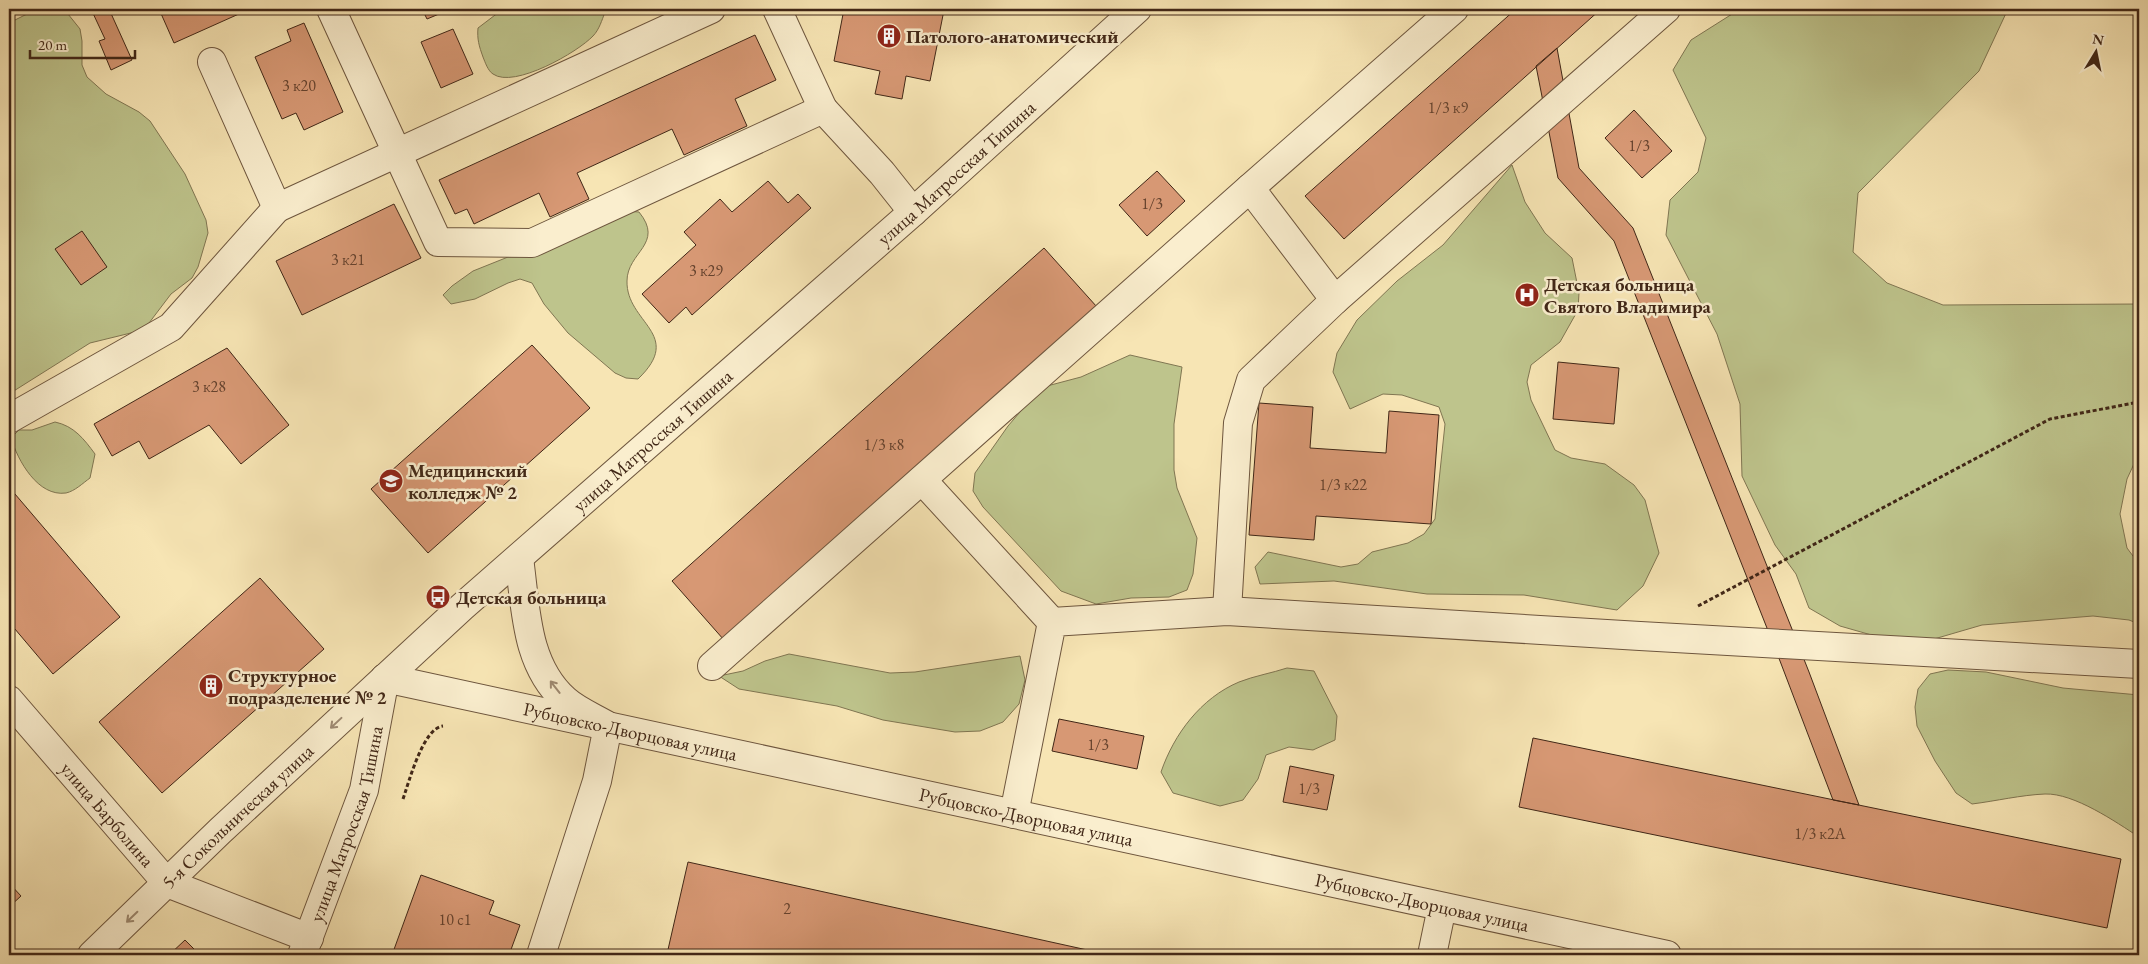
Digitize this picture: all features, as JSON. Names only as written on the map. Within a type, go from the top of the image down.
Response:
[{"type":"street","points":[[331,9],[438,242],[532,243],[823,109]]},
{"type":"street","points":[[9,419],[171,327],[277,208],[711,9]]},
{"type":"street","points":[[777,9],[823,109],[882,173],[913,212]]},
{"type":"street","name":"улица Матросская Тишина","points":[[306,946],[364,790],[385,678],[913,212],[1137,9]]},
{"type":"street","points":[[712,666],[1454,9]]},
{"type":"street","points":[[1227,611],[1238,423],[1251,380],[1335,300],[1666,9]]},
{"type":"street","points":[[212,62],[277,208]]},
{"type":"street","points":[[1250,188],[1335,300]]},
{"type":"street","points":[[922,480],[1052,622]]},
{"type":"street","points":[[519,558],[530,641],[539,667],[566,701],[608,726],[597,781],[541,955]]},
{"type":"street","points":[[1052,622],[1227,611],[2139,664]]},
{"type":"street","points":[[1014,814],[1052,622]]},
{"type":"street","name":"Рубцовско-Дворцовая улица","points":[[385,678],[1442,907],[1629,951],[1667,955]]},
{"type":"street","name":"5-я Сокольническая улица","points":[[92,955],[385,678]]},
{"type":"street","name":"улица Барболина","points":[[9,700],[166,883],[306,946]]},
{"type":"street","points":[[1432,955],[1442,907]]},
{"type":"path","points":[[1692,609],[2050,419],[2139,402]]},
{"type":"green space","points":[[37,9],[64,9],[80,29],[82,65],[87,77],[106,94],[139,112],[150,121],[185,174],[206,220],[208,233],[198,267],[192,278],[171,294],[149,323],[139,331],[90,343],[9,394],[9,23]]},
{"type":"green space","points":[[503,9],[605,9],[605,12],[595,34],[574,51],[530,73],[515,77],[503,77],[491,73],[488,69],[479,46],[478,28]]},
{"type":"green space","points":[[1740,9],[2008,9],[1979,71],[1858,193],[1853,252],[1887,283],[1943,305],[2139,304],[2139,453],[2127,479],[2120,514],[2127,548],[2139,564],[2139,624],[2129,620],[2093,616],[1982,625],[1910,646],[1840,626],[1809,608],[1796,574],[1775,545],[1742,476],[1740,404],[1717,334],[1666,235],[1670,200],[1698,172],[1706,138],[1673,70],[1691,40]]},
{"type":"green space","points":[[1512,165],[1525,202],[1545,233],[1572,258],[1579,293],[1578,310],[1560,342],[1531,365],[1527,382],[1531,400],[1555,450],[1571,458],[1605,464],[1634,485],[1645,500],[1659,553],[1643,586],[1617,610],[1524,595],[1427,594],[1334,581],[1260,584],[1255,567],[1268,552],[1341,567],[1358,564],[1372,552],[1408,543],[1424,534],[1435,519],[1445,424],[1439,407],[1402,395],[1383,394],[1350,409],[1333,372],[1337,353],[1357,320],[1397,281],[1443,245]]},
{"type":"green space","points":[[625,211],[639,212],[646,223],[648,232],[647,240],[633,262],[627,281],[629,295],[635,308],[655,339],[656,351],[651,364],[638,379],[626,378],[615,373],[568,333],[544,304],[532,283],[520,279],[475,299],[451,304],[443,295],[473,271],[508,257],[532,256]]},
{"type":"green space","points":[[1130,355],[1182,367],[1174,424],[1174,470],[1177,488],[1197,538],[1193,574],[1187,590],[1169,597],[1131,598],[1096,604],[1061,591],[983,507],[973,491],[975,473],[1008,426],[1032,398],[1047,386],[1081,377]]},
{"type":"green space","points":[[55,422],[68,427],[83,438],[95,454],[90,478],[76,489],[66,493],[56,493],[47,489],[31,476],[24,467],[11,438],[19,430],[32,430]]},
{"type":"green space","points":[[789,654],[890,673],[915,672],[1020,656],[1025,680],[1019,704],[1003,722],[980,731],[955,732],[883,720],[837,706],[739,689],[719,676],[743,671],[765,661]]},
{"type":"green space","points":[[1287,668],[1314,671],[1337,716],[1335,740],[1313,750],[1289,747],[1266,755],[1258,779],[1243,800],[1220,806],[1173,793],[1161,772],[1181,731],[1201,707],[1225,689],[1239,682]]},
{"type":"green space","points":[[1948,670],[1986,672],[2063,688],[2139,695],[2139,837],[2094,810],[2069,798],[2045,794],[1972,804],[1956,793],[1935,761],[1917,726],[1915,707],[1918,689],[1930,674]]},
{"type":"building","points":[[91,9],[109,9],[132,60],[111,70],[99,41],[105,39]]},
{"type":"building","points":[[159,9],[250,9],[174,43]]},
{"type":"building","points":[[422,9],[451,9],[427,19]]},
{"type":"building","name":"Патолого-анатомический","points":[[844,9],[951,9],[950,11],[944,10],[930,81],[906,76],[902,99],[875,94],[880,71],[834,61]]},
{"type":"building","points":[[1516,9],[1601,9],[1344,239],[1305,196]]},
{"type":"building","points":[[304,23],[343,112],[304,130],[296,113],[282,119],[255,57],[291,41],[287,30]]},
{"type":"building","points":[[453,29],[473,74],[441,88],[421,42]]},
{"type":"building","points":[[755,35],[776,80],[735,99],[747,126],[684,155],[672,129],[577,173],[589,199],[550,217],[539,193],[474,224],[467,209],[455,214],[439,180]]},
{"type":"building","points":[[1557,48],[1579,168],[1633,228],[1809,672],[1859,805],[1833,800],[1614,241],[1558,178],[1536,66]]},
{"type":"building","points":[[1634,110],[1672,151],[1642,178],[1605,138]]},
{"type":"building","points":[[1157,171],[1185,201],[1147,236],[1119,205]]},
{"type":"building","points":[[768,181],[788,203],[798,194],[811,208],[692,315],[686,307],[669,323],[642,294],[696,245],[684,232],[720,199],[732,212]]},
{"type":"building","points":[[394,204],[421,258],[302,315],[276,261]]},
{"type":"building","points":[[82,231],[107,267],[81,285],[55,249]]},
{"type":"building","points":[[1044,248],[1097,307],[724,640],[672,581]]},
{"type":"building","points":[[532,345],[590,408],[428,553],[371,489]]},
{"type":"building","points":[[227,348],[289,425],[241,464],[209,425],[149,459],[139,441],[112,456],[94,424]]},
{"type":"building","points":[[1558,362],[1619,368],[1614,424],[1553,419]]},
{"type":"building","points":[[1259,403],[1313,407],[1310,448],[1386,453],[1389,411],[1439,415],[1431,524],[1316,516],[1314,540],[1249,535]]},
{"type":"building","points":[[9,487],[120,617],[53,674],[9,622]]},
{"type":"building","name":"Структурное подразделение № 2","points":[[260,578],[324,649],[162,793],[99,722]]},
{"type":"building","points":[[1059,719],[1144,736],[1137,769],[1052,751]]},
{"type":"building","points":[[1533,738],[2121,859],[2107,928],[1519,807]]},
{"type":"building","points":[[1290,766],[1334,775],[1327,810],[1283,802]]},
{"type":"building","points":[[688,862],[1110,955],[667,954]]},
{"type":"building","points":[[421,875],[494,901],[489,914],[520,925],[509,955],[392,955]]},
{"type":"building","points":[[9,883],[21,896],[9,907]]},
{"type":"building","points":[[185,940],[200,955],[169,955]]},
{"type":"place","name":"Патолого-анатомический","points":[[889,36]]},
{"type":"place","name":"Детская больница Святого Владимира","points":[[1527,295]]},
{"type":"place","name":"Медицинский колледж № 2","points":[[391,481]]},
{"type":"place","name":"Детская больница","points":[[438,597]]},
{"type":"place","name":"Структурное подразделение № 2","points":[[211,686]]}]
